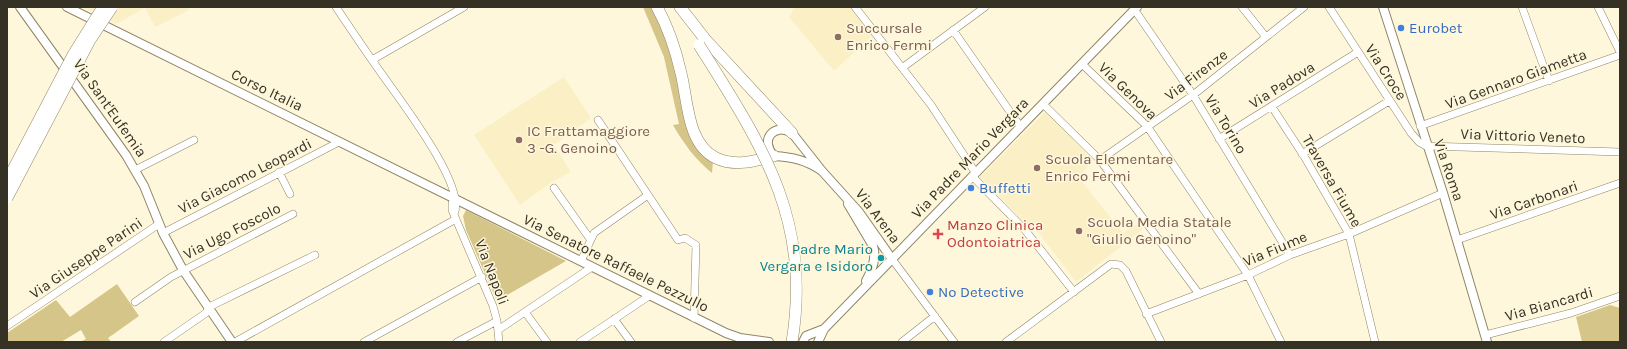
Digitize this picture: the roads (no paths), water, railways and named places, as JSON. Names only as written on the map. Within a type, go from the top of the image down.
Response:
[{"type":"highway","points":[[7,181],[73,55],[103,7]]},
{"type":"highway","points":[[7,198],[90,40],[112,7]]},
{"type":"highway","points":[[657,7],[672,43],[681,74],[692,125],[700,144],[708,153],[717,159],[732,162],[746,162],[774,156]]},
{"type":"highway","points":[[674,7],[758,142],[774,175],[785,206],[797,271],[797,302],[791,342]]},
{"type":"highway","points":[[680,7],[705,39],[792,133]]},
{"type":"street","name":"Corso Italia","points":[[67,7],[455,199]]},
{"type":"street","points":[[336,7],[430,142],[446,170],[455,199]]},
{"type":"street","points":[[372,60],[464,7]]},
{"type":"street","points":[[855,7],[931,105],[974,174],[1025,230],[1074,292]]},
{"type":"street","points":[[902,68],[985,7]]},
{"type":"street","points":[[1242,7],[1266,37]]},
{"type":"street","name":"Via Firenze","points":[[1100,160],[1193,95],[1304,7]]},
{"type":"street","name":"Via Croce","points":[[1328,7],[1411,133],[1419,142],[1426,146]]},
{"type":"street","name":"Via Roma","points":[[1383,7],[1426,146],[1443,193],[1486,338]]},
{"type":"street","points":[[1522,7],[1549,81]]},
{"type":"street","points":[[1598,7],[1620,52]]},
{"type":"street","name":"Via Sant'Eufemia","points":[[22,8],[113,135],[135,170],[163,233],[183,270],[233,342]]},
{"type":"street","name":"Via Padre Mario Vergara","points":[[806,338],[824,329],[1136,8]]},
{"type":"street","name":"Via Torino","points":[[1136,8],[1193,95],[1290,255]]},
{"type":"street","points":[[953,30],[986,75],[1020,126]]},
{"type":"street","name":"Via Padova","points":[[1219,139],[1358,52]]},
{"type":"street","name":"Via Gennaro Giametta","points":[[1420,126],[1620,55]]},
{"type":"street","name":"Via Genova","points":[[1082,64],[1147,126],[1248,275],[1281,342]]},
{"type":"street","points":[[1302,154],[1389,101]]},
{"type":"street","points":[[1043,104],[1100,160],[1199,294]]},
{"type":"street","name":"Traversa Fiume","points":[[1272,107],[1302,154],[1349,234],[1375,342]]},
{"type":"street","points":[[598,120],[678,240],[685,238],[696,245],[694,318]]},
{"type":"street","points":[[792,133],[786,129],[779,129],[773,132],[769,137],[767,144],[769,150],[774,156],[793,157],[810,163],[822,170]]},
{"type":"street","name":"Via Arena","points":[[792,133],[859,212],[892,258]]},
{"type":"street","points":[[135,170],[194,140]]},
{"type":"street","name":"Via Giacomo Leopardi","points":[[163,233],[339,142]]},
{"type":"street","name":"Via Vittorio Veneto","points":[[1426,146],[1620,152]]},
{"type":"street","points":[[279,172],[290,194]]},
{"type":"street","name":"Via Carbonari","points":[[1457,240],[1620,183]]},
{"type":"street","points":[[554,188],[590,239]]},
{"type":"street","name":"Via Arena","points":[[841,191],[854,216],[874,246],[875,251],[871,272],[864,288]]},
{"type":"street","name":"Via Fiume","points":[[1146,314],[1248,275],[1290,255],[1349,234],[1443,193]]},
{"type":"street","points":[[581,261],[594,233],[648,195]]},
{"type":"street","name":"Via Napoli","points":[[455,199],[451,206],[482,277],[497,321],[499,342]]},
{"type":"street","name":"Via Senatore Raffaele Pezzullo","points":[[455,199],[726,333],[740,338],[769,342]]},
{"type":"street","name":"Via Ugo Foscolo","points":[[135,302],[183,270],[293,214]]},
{"type":"street","points":[[233,342],[456,216]]},
{"type":"street","name":"Via Giuseppe Parini","points":[[7,326],[159,224]]},
{"type":"street","points":[[164,342],[206,313],[209,307],[315,255]]},
{"type":"street","points":[[892,258],[954,342]]},
{"type":"street","points":[[1006,342],[1111,264],[1120,265],[1126,272],[1146,314],[1162,342]]},
{"type":"street","points":[[498,330],[592,267]]},
{"type":"street","points":[[364,342],[482,277]]},
{"type":"street","points":[[580,342],[649,296]]},
{"type":"street","name":"Via Biancardi","points":[[1486,338],[1571,313],[1620,296]]},
{"type":"street","points":[[525,312],[547,342]]},
{"type":"street","points":[[902,342],[935,316]]},
{"type":"street","points":[[614,319],[631,342]]},
{"type":"street","points":[[457,342],[497,321]]},
{"type":"street","name":"Via Padre Mario Vergara","points":[[818,342],[824,329]]},
{"type":"street","points":[[791,342],[814,336],[818,342]]},
{"type":"place","name":"Eurobet","points":[[1401,28]]},
{"type":"place","name":"Succursale Enrico Fermi","points":[[838,37]]},
{"type":"place","name":"IC Frattamaggiore 3 -G. Genoino","points":[[519,140]]},
{"type":"place","name":"Scuola Elementare Enrico Fermi","points":[[1037,168]]},
{"type":"place","name":"Buffetti","points":[[971,188]]},
{"type":"place","name":"Scuola Media Statale \"Giulio Genoino\"","points":[[1079,231]]},
{"type":"place","name":"Manzo Clinica Odontoiatrica","points":[[938,234]]},
{"type":"place","name":"Padre Mario Vergara e Isidoro","points":[[881,258]]},
{"type":"place","name":"No Detective","points":[[930,292]]}]
